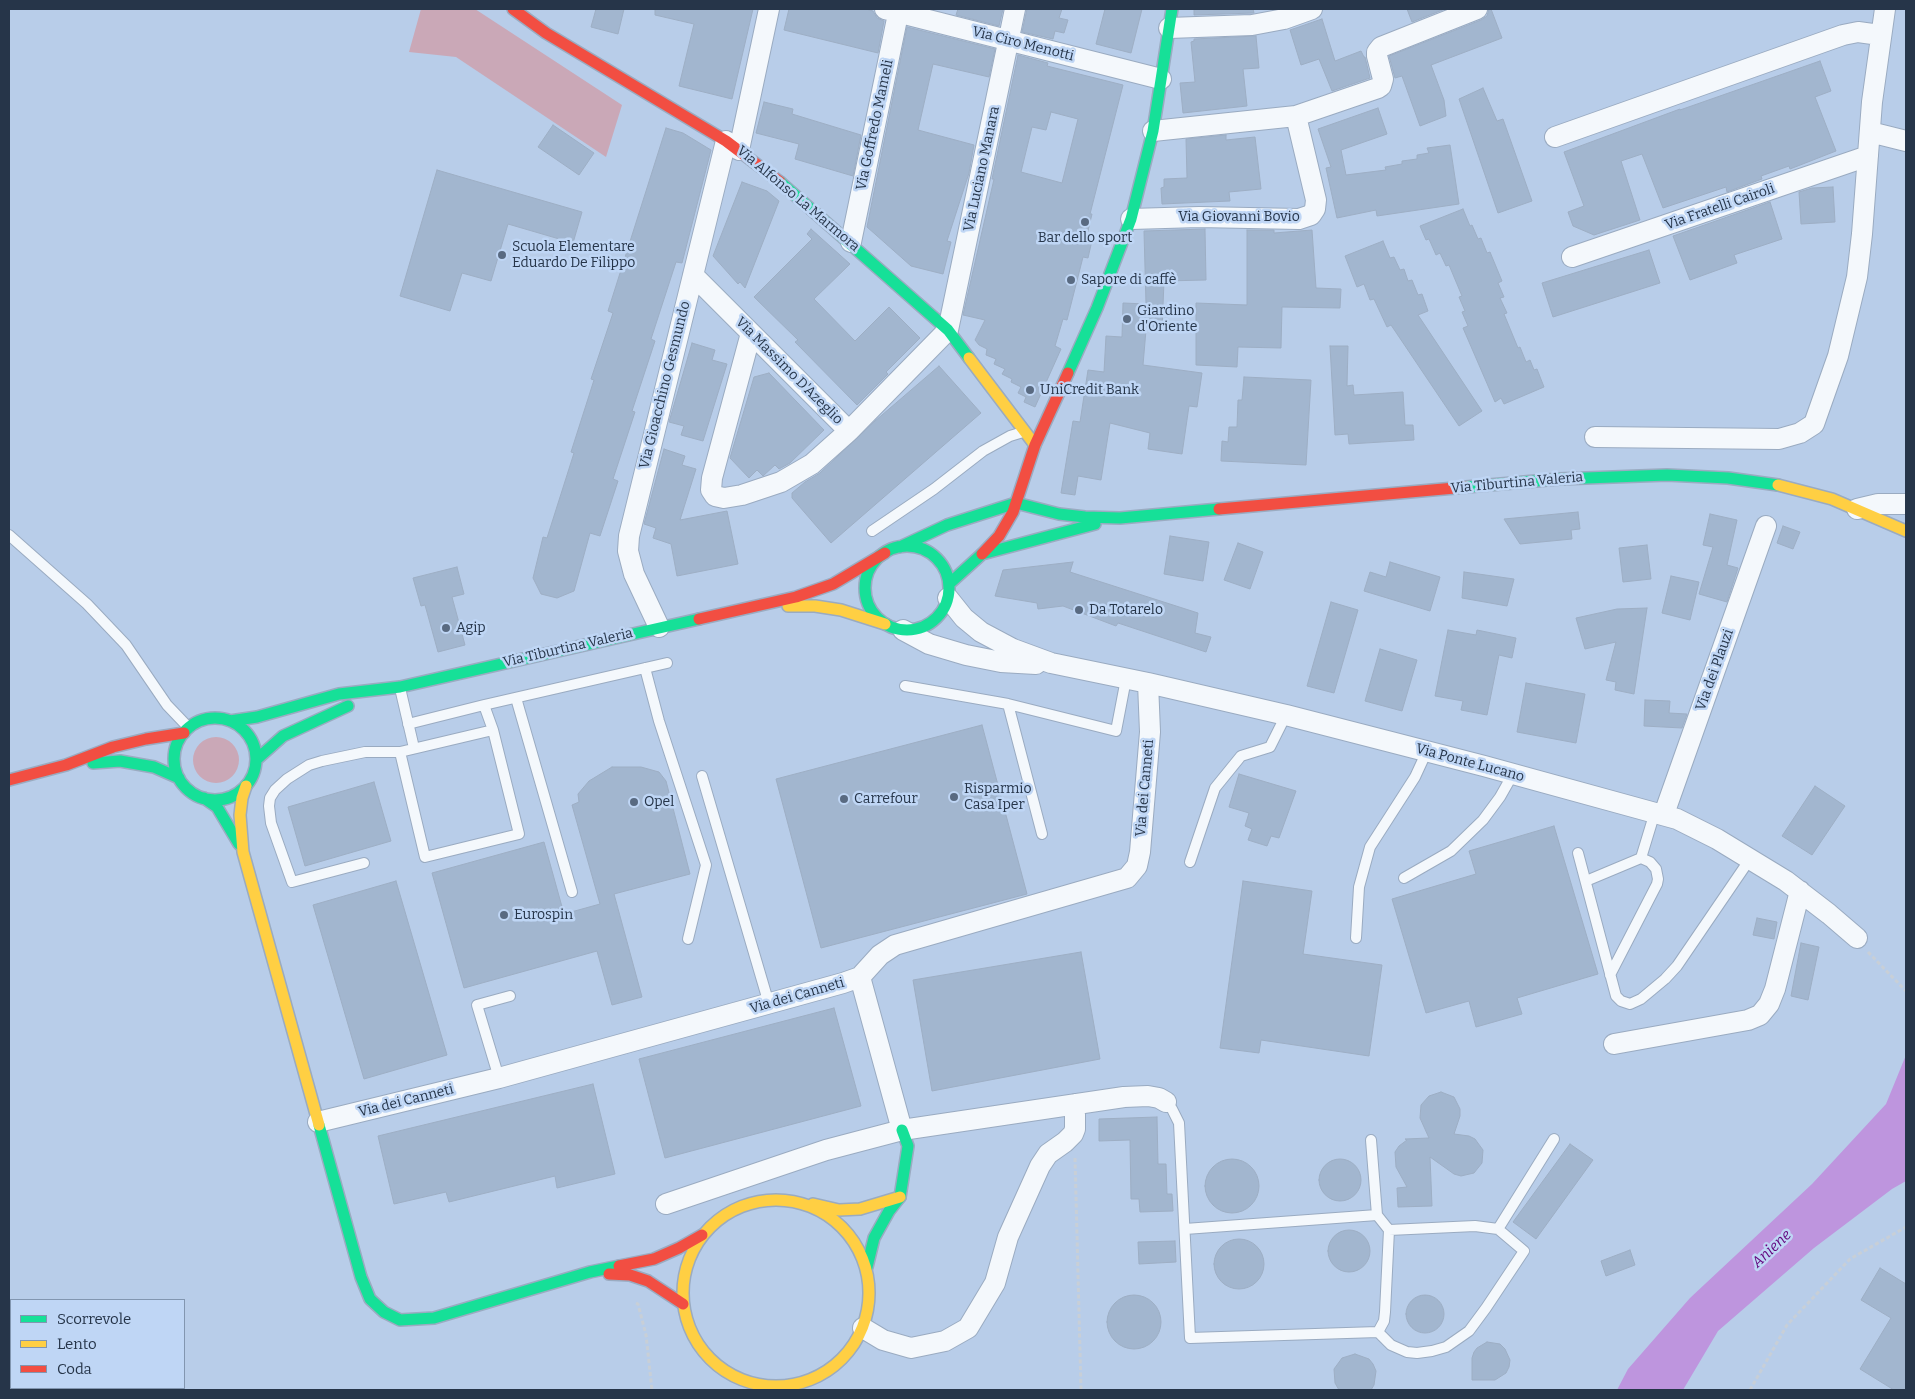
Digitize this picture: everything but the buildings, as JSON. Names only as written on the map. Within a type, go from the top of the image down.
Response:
[{"type":"main road","name":"Via Alfonso La Marmora","points":[[513,9],[546,33],[733,145],[786,186],[948,330],[1035,445]]},
{"type":"main road","points":[[982,554],[1004,529],[1016,503],[1035,445],[1115,264],[1130,218],[1153,131],[1171,18]]},
{"type":"main road","name":"Via Tiburtina Valeria","points":[[9,780],[66,764],[113,747],[186,731],[198,722],[208,719],[230,721],[257,716],[339,694],[386,690],[796,597],[833,584],[885,553],[947,525],[1016,503],[1059,514],[1120,518],[1559,479],[1667,475],[1763,482],[1826,497],[1857,508],[1906,531]]},
{"type":"main road","name":"Via Tiburtina Valeria","points":[[948,591],[982,554],[1120,518]]},
{"type":"main road","name":"Via Tiburtina Valeria","points":[[750,608],[815,606],[855,613],[895,627],[915,629],[926,625],[944,609],[948,591],[945,571],[938,560],[927,551],[914,547],[900,547]]},
{"type":"main road","name":"Via Tiburtina Valeria","points":[[885,553],[874,562],[867,575],[865,589],[868,603],[875,615],[895,627]]},
{"type":"main road","name":"Via Tiburtina Valeria","points":[[243,852],[240,815],[242,798],[255,769],[256,760],[283,736],[386,690]]},
{"type":"main road","points":[[230,721],[244,730],[249,736],[253,744],[256,760]]},
{"type":"main road","points":[[179,778],[175,766],[175,754],[178,743],[186,731]]},
{"type":"main road","name":"Via Tiburtina Valeria","points":[[66,764],[120,761],[154,767],[179,778],[185,787],[194,794],[217,807],[243,852]]},
{"type":"main road","points":[[204,798],[222,800],[239,792],[246,786]]},
{"type":"main road","points":[[243,852],[361,1277],[370,1299],[384,1312],[400,1320],[434,1318],[590,1272],[654,1259],[702,1235],[722,1216],[746,1204],[774,1199],[801,1202],[838,1210],[860,1209],[900,1197]]},
{"type":"main road","points":[[867,1267],[874,1238],[889,1211],[900,1197],[908,1146],[902,1130]]},
{"type":"main road","points":[[716,1364],[731,1374],[747,1381],[764,1385],[782,1386],[799,1383],[831,1369],[855,1344],[868,1312],[870,1294],[867,1267],[857,1245],[847,1231],[826,1213],[801,1202]]},
{"type":"main road","points":[[702,1235],[688,1260],[683,1282],[683,1304],[687,1321],[694,1337],[704,1352],[737,1390]]},
{"type":"main road","points":[[590,1272],[630,1275],[648,1281],[683,1304]]},
{"type":"main road","points":[[806,1390],[816,1377]]},
{"type":"street","name":"Via Gioacchino Gesmundo","points":[[659,627],[634,574],[628,544],[693,275],[733,145],[769,9]]},
{"type":"street","name":"Via Luciano Manara","points":[[948,330],[1016,9]]},
{"type":"street","points":[[1171,18],[1252,25],[1284,19],[1312,9]]},
{"type":"street","points":[[1153,131],[1296,116],[1378,88],[1384,79],[1377,56],[1377,52],[1382,47],[1477,9]]},
{"type":"street","points":[[1594,438],[1779,439],[1800,433],[1814,424],[1838,356],[1857,276],[1880,35],[1885,9]]},
{"type":"street","name":"Via Ciro Menotti","points":[[894,10],[1161,79]]},
{"type":"street","name":"Via Goffredo Mameli","points":[[851,242],[894,10]]},
{"type":"street","points":[[1555,137],[1842,35],[1858,32],[1880,35]]},
{"type":"street","name":"Via Giovanni Bovio","points":[[1130,218],[1299,218],[1311,216],[1316,209],[1316,200],[1296,116]]},
{"type":"street","points":[[1870,132],[1906,142]]},
{"type":"street","name":"Via Fratelli Cairoli","points":[[1572,257],[1868,156]]},
{"type":"street","name":"Via Massimo D'Azeglio","points":[[693,275],[849,431],[948,330]]},
{"type":"street","points":[[751,333],[712,478],[711,490],[716,496],[724,498],[742,495],[788,479],[817,459],[849,431]]},
{"type":"street","points":[[1857,508],[1878,504],[1906,504]]},
{"type":"street","name":"Via dei Plauzi","points":[[1659,813],[1766,526]]},
{"type":"street","name":"Via Ponte Lucano","points":[[948,591],[964,618],[981,632],[1013,649],[1051,663],[1286,715],[1659,813],[1703,832],[1750,859],[1800,891],[1857,938]]},
{"type":"street","name":"Via Ponte Lucano","points":[[895,627],[928,644],[966,655],[1001,662],[1051,663]]},
{"type":"street","name":"Via dei Canneti","points":[[318,1122],[498,1078],[843,984],[860,977],[880,955],[896,945],[1114,884],[1127,878],[1133,874],[1137,866],[1140,852],[1149,752],[1148,683]]},
{"type":"street","points":[[1614,1044],[1748,1020],[1760,1015],[1769,1004],[1775,989],[1800,891]]},
{"type":"street","points":[[860,977],[902,1130]]},
{"type":"street","points":[[666,1204],[826,1150],[902,1130],[1140,1096],[1159,1098],[1166,1102]]},
{"type":"street","points":[[863,1328],[883,1340],[902,1347],[919,1347],[945,1341],[968,1328],[994,1283],[1008,1237],[1040,1166],[1048,1154],[1069,1139],[1074,1129],[1075,1104]]},
{"type":"lane","points":[[872,531],[934,489],[983,451],[1010,436],[1024,432]]},
{"type":"lane","points":[[9,535],[87,604],[126,645],[186,731]]},
{"type":"lane","points":[[408,724],[667,663]]},
{"type":"lane","points":[[644,668],[659,721],[706,865],[688,939]]},
{"type":"lane","points":[[905,686],[1008,704],[1116,730],[1126,679]]},
{"type":"lane","points":[[400,687],[414,748]]},
{"type":"lane","points":[[516,698],[572,892]]},
{"type":"lane","points":[[1008,704],[1042,834]]},
{"type":"lane","points":[[400,752],[425,857],[519,834],[493,730],[484,705]]},
{"type":"lane","points":[[1190,862],[1215,788],[1241,756],[1270,747],[1286,715]]},
{"type":"lane","points":[[364,863],[292,882],[271,822],[270,798],[275,790],[287,779],[322,761],[365,752],[400,752],[493,730]]},
{"type":"lane","points":[[1356,938],[1359,887],[1370,848],[1415,777],[1428,752]]},
{"type":"lane","points":[[1404,878],[1451,851],[1484,820],[1513,774]]},
{"type":"lane","points":[[702,776],[769,1004]]},
{"type":"lane","points":[[1586,882],[1641,858],[1659,813]]},
{"type":"lane","points":[[1578,853],[1616,996],[1626,1003],[1637,1002],[1660,984],[1677,966],[1750,859]]},
{"type":"lane","points":[[1610,975],[1657,884],[1656,869],[1650,862],[1641,858]]},
{"type":"lane","points":[[498,1078],[477,1005],[510,996]]},
{"type":"lane","points":[[1166,1102],[1180,1123],[1190,1338],[1378,1332],[1391,1345],[1407,1352],[1432,1351],[1446,1347],[1469,1331],[1524,1251],[1498,1229],[1475,1226],[1389,1230]]},
{"type":"lane","points":[[1498,1229],[1554,1139]]},
{"type":"lane","points":[[1371,1140],[1377,1215],[1389,1230],[1385,1312],[1384,1321],[1378,1332]]},
{"type":"lane","points":[[1185,1230],[1377,1215]]},
{"type":"path","points":[[1857,938],[1906,991]]},
{"type":"path","points":[[1074,1129],[1081,1390]]},
{"type":"path","points":[[1750,1390],[1787,1325],[1825,1285],[1850,1259],[1906,1227]]},
{"type":"path","points":[[632,1300],[638,1304],[646,1335],[652,1390]]},
{"type":"shaded area","points":[[421,9],[475,9],[622,105],[606,157],[456,57],[409,52]]},
{"type":"shaded area","points":[[216,737],[229,741],[235,747],[239,760],[235,773],[229,779],[216,783],[203,779],[197,773],[193,760],[197,747],[203,741]]},
{"type":"water","name":"Aniene","points":[[1906,1055],[1906,1181],[1892,1189],[1814,1248],[1718,1331],[1683,1390],[1617,1390],[1628,1369],[1690,1298],[1812,1184],[1886,1104]]},
{"type":"traffic: fast","points":[[1068,373],[1097,308],[1131,219],[1153,131],[1172,9]]},
{"type":"traffic: fast","points":[[780,182],[948,330],[969,358]]},
{"type":"traffic: fast","points":[[1466,487],[1559,479],[1667,475],[1728,478],[1778,485]]},
{"type":"traffic: fast","points":[[900,547],[947,525],[1016,503],[1059,514],[1085,517],[1120,518],[1219,509]]},
{"type":"traffic: fast","points":[[949,584],[982,554],[1095,524]]},
{"type":"traffic: fast","points":[[907,546],[930,553],[942,565],[949,588],[942,611],[930,623],[907,630],[884,623],[872,611],[865,588],[872,565],[884,553],[907,546]]},
{"type":"traffic: fast","points":[[230,721],[257,717],[339,694],[400,687],[699,619]]},
{"type":"traffic: fast","points":[[256,760],[283,736],[348,706]]},
{"type":"traffic: fast","points":[[215,718],[231,721],[244,730],[253,743],[256,759],[253,775],[244,788],[231,797],[215,800],[199,797],[186,788],[177,775],[174,759],[177,743],[186,730],[199,721],[215,718]]},
{"type":"traffic: fast","points":[[93,763],[120,761],[154,767],[179,778]]},
{"type":"traffic: fast","points":[[204,798],[217,807],[239,844]]},
{"type":"traffic: fast","points":[[319,1125],[361,1277],[370,1299],[384,1312],[400,1320],[434,1318],[590,1272],[619,1266]]},
{"type":"traffic: fast","points":[[867,1267],[874,1238],[889,1211],[900,1197],[908,1146],[902,1130]]},
{"type":"traffic: slow","points":[[969,358],[1035,445]]},
{"type":"traffic: slow","points":[[1778,485],[1832,499],[1906,531]]},
{"type":"traffic: slow","points":[[788,606],[815,606],[841,610],[885,624]]},
{"type":"traffic: slow","points":[[246,786],[240,815],[243,852],[319,1125]]},
{"type":"traffic: slow","points":[[813,1204],[839,1210],[860,1209],[900,1197]]},
{"type":"traffic: slow","points":[[785,1200],[812,1207],[828,1215],[842,1227],[854,1241],[862,1257],[868,1275],[869,1293],[868,1311],[862,1329],[854,1345],[842,1359],[828,1371],[812,1379],[794,1385],[767,1386],[740,1379],[724,1371],[698,1345],[684,1311],[683,1284],[690,1257],[698,1241],[724,1215],[758,1201],[785,1200]]},
{"type":"traffic: jam","points":[[513,9],[546,33],[726,141],[780,182]]},
{"type":"traffic: jam","points":[[982,554],[999,536],[1013,512],[1035,445],[1068,373]]},
{"type":"traffic: jam","points":[[1219,509],[1466,487]]},
{"type":"traffic: jam","points":[[699,619],[796,597],[833,584],[885,553]]},
{"type":"traffic: jam","points":[[9,780],[66,765],[113,747],[184,733]]},
{"type":"traffic: jam","points":[[619,1266],[654,1259],[702,1235]]},
{"type":"traffic: jam","points":[[609,1274],[630,1275],[648,1281],[683,1304]]},
{"type":"place","name":"Bar dello sport","points":[[1085,222]]},
{"type":"place","name":"Scuola Elementare Eduardo De Filippo","points":[[502,255]]},
{"type":"place","name":"Sapore di caffè","points":[[1071,280]]},
{"type":"place","name":"Giardino d'Oriente","points":[[1127,319]]},
{"type":"place","name":"UniCredit Bank","points":[[1030,390]]},
{"type":"place","name":"Da Totarelo","points":[[1079,610]]},
{"type":"place","name":"Agip","points":[[446,628]]},
{"type":"place","name":"Risparmio Casa Iper","points":[[954,797]]},
{"type":"place","name":"Carrefour","points":[[844,799]]},
{"type":"place","name":"Opel","points":[[634,802]]},
{"type":"place","name":"Eurospin","points":[[504,915]]}]
